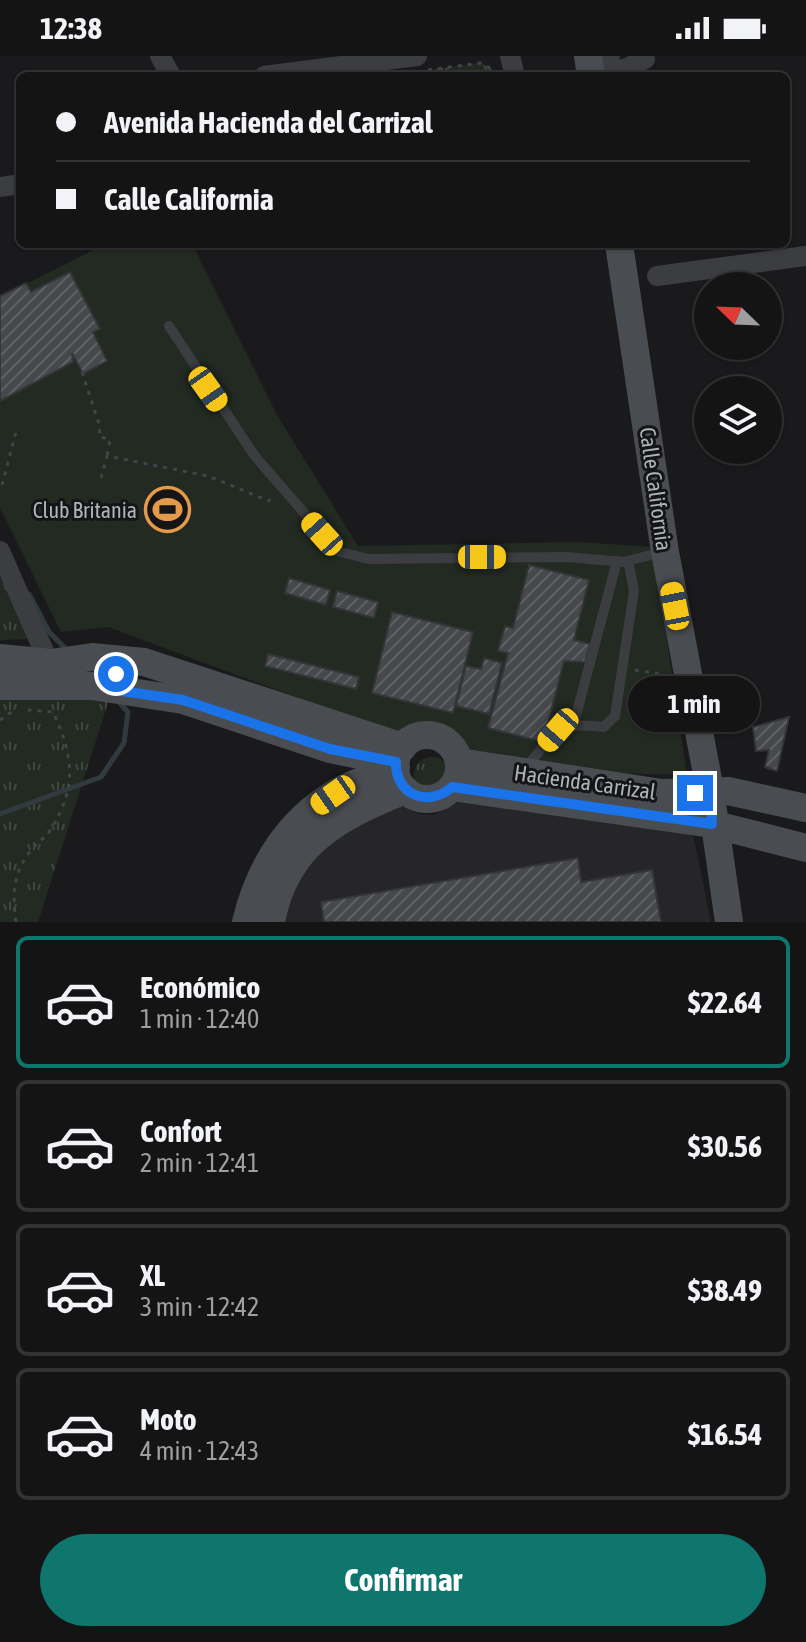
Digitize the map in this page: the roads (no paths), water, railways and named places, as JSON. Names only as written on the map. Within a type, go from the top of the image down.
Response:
[{"type":"street","points":[[595,64],[627,68],[646,57]]},
{"type":"street","points":[[312,72],[421,63]]},
{"type":"street","name":"Calle California","points":[[620,248],[665,552],[710,790],[712,824],[729,922]]},
{"type":"street","points":[[657,276],[806,256]]},
{"type":"street","points":[[0,551],[53,674]]},
{"type":"street","points":[[0,658],[115,690],[183,700],[330,749],[400,766]]},
{"type":"street","points":[[115,690],[118,658]]},
{"type":"street","points":[[0,686],[118,658],[144,662],[400,766],[424,798],[434,798],[455,774],[449,744],[430,735],[420,736],[400,766],[308,844],[286,876],[271,922]]},
{"type":"street","points":[[330,749],[345,771],[341,791]]},
{"type":"street","points":[[246,922],[259,878],[289,832],[307,813],[341,791],[400,766]]},
{"type":"street","name":"Hacienda Carrizal","points":[[455,774],[521,774],[662,793],[710,790],[750,794],[806,808]]},
{"type":"street","name":"Hacienda Carrizal","points":[[455,774],[712,824],[806,848]]},
{"type":"lane","points":[[169,326],[254,455],[343,555],[368,559],[567,557],[623,561],[665,552]]},
{"type":"lane","points":[[574,723],[623,561]]},
{"type":"lane","points":[[521,774],[558,730],[574,723],[604,727],[615,716],[634,591],[623,561]]},
{"type":"waterway","points":[[29,594],[49,632],[68,651]]},
{"type":"waterway","points":[[0,814],[101,777],[124,743],[128,712],[118,701]]},
{"type":"place","name":"Club Britania","points":[[168,510]]}]
